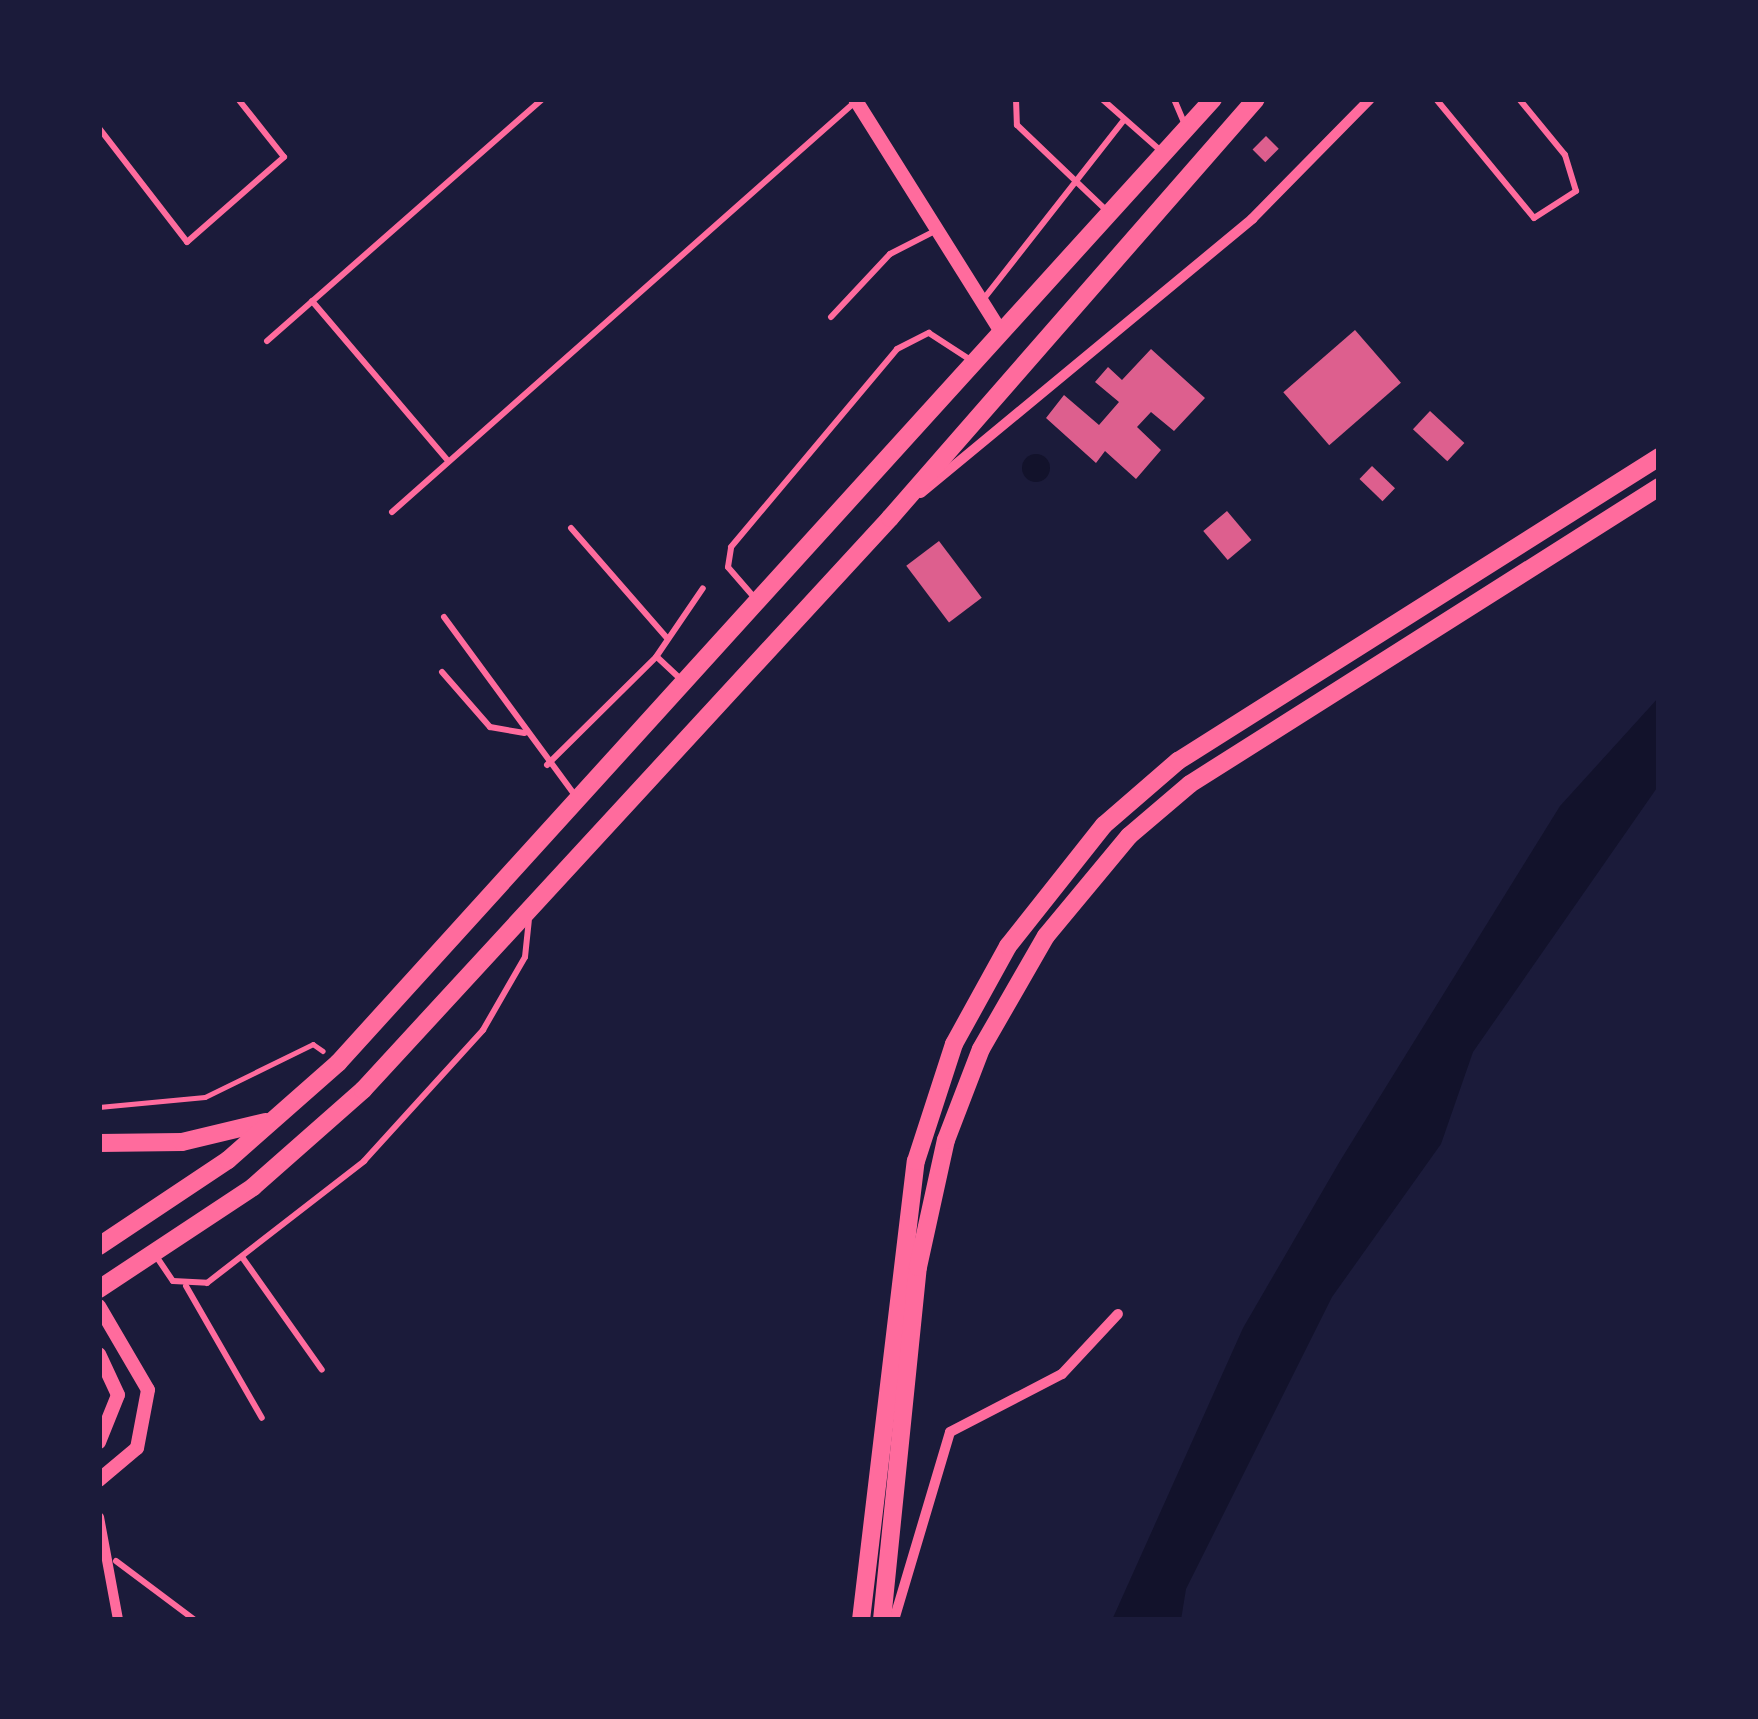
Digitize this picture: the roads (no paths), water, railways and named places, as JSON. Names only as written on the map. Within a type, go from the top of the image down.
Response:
[{"type":"main road","points":[[103,1243],[276,1118],[338,1064],[764,606],[1001,332],[1214,99]]},
{"type":"main road","points":[[99,1288],[300,1149],[529,916],[890,518],[1256,99]]},
{"type":"main road","points":[[861,1620],[886,1339],[916,1161],[954,1044],[1009,946],[1104,825],[1178,760],[1659,457]]},
{"type":"main road","points":[[882,1620],[918,1267],[946,1140],[1046,936],[1129,836],[1190,784],[1659,487]]},
{"type":"main road","points":[[99,1143],[182,1142],[276,1118]]},
{"type":"street","points":[[890,518],[1252,219],[1370,99]]},
{"type":"street","points":[[855,100],[1001,332]]},
{"type":"street","points":[[99,1306],[148,1390],[137,1448],[99,1480]]},
{"type":"street","points":[[894,1620],[950,1432],[1062,1374],[1118,1314]]},
{"type":"street","points":[[99,1354],[118,1395],[99,1442]]},
{"type":"street","points":[[99,1516],[116,1561],[118,1620]]},
{"type":"lane","points":[[99,128],[187,242],[284,157],[238,99]]},
{"type":"lane","points":[[267,341],[542,99]]},
{"type":"lane","points":[[1016,99],[1017,125],[1109,213]]},
{"type":"lane","points":[[1102,99],[1164,153]]},
{"type":"lane","points":[[1174,99],[1186,129]]},
{"type":"lane","points":[[1436,99],[1534,218],[1576,191],[1565,155],[1519,99]]},
{"type":"lane","points":[[392,512],[855,100]]},
{"type":"lane","points":[[982,302],[1124,120]]},
{"type":"lane","points":[[831,317],[890,254],[937,230]]},
{"type":"lane","points":[[312,301],[448,461]]},
{"type":"lane","points":[[764,606],[728,567],[731,547],[897,349],[929,333],[975,364]]},
{"type":"lane","points":[[571,528],[667,638]]},
{"type":"lane","points":[[547,765],[656,657],[703,588]]},
{"type":"lane","points":[[444,617],[547,765],[583,804]]},
{"type":"lane","points":[[656,657],[690,687]]},
{"type":"lane","points":[[442,672],[490,728],[524,733]]},
{"type":"lane","points":[[186,1286],[242,1257],[364,1161],[483,1030],[525,957],[529,916]]},
{"type":"lane","points":[[154,1253],[163,1274],[186,1286],[262,1418]]},
{"type":"lane","points":[[242,1257],[322,1370]]},
{"type":"lane","points":[[116,1561],[195,1620]]}]
